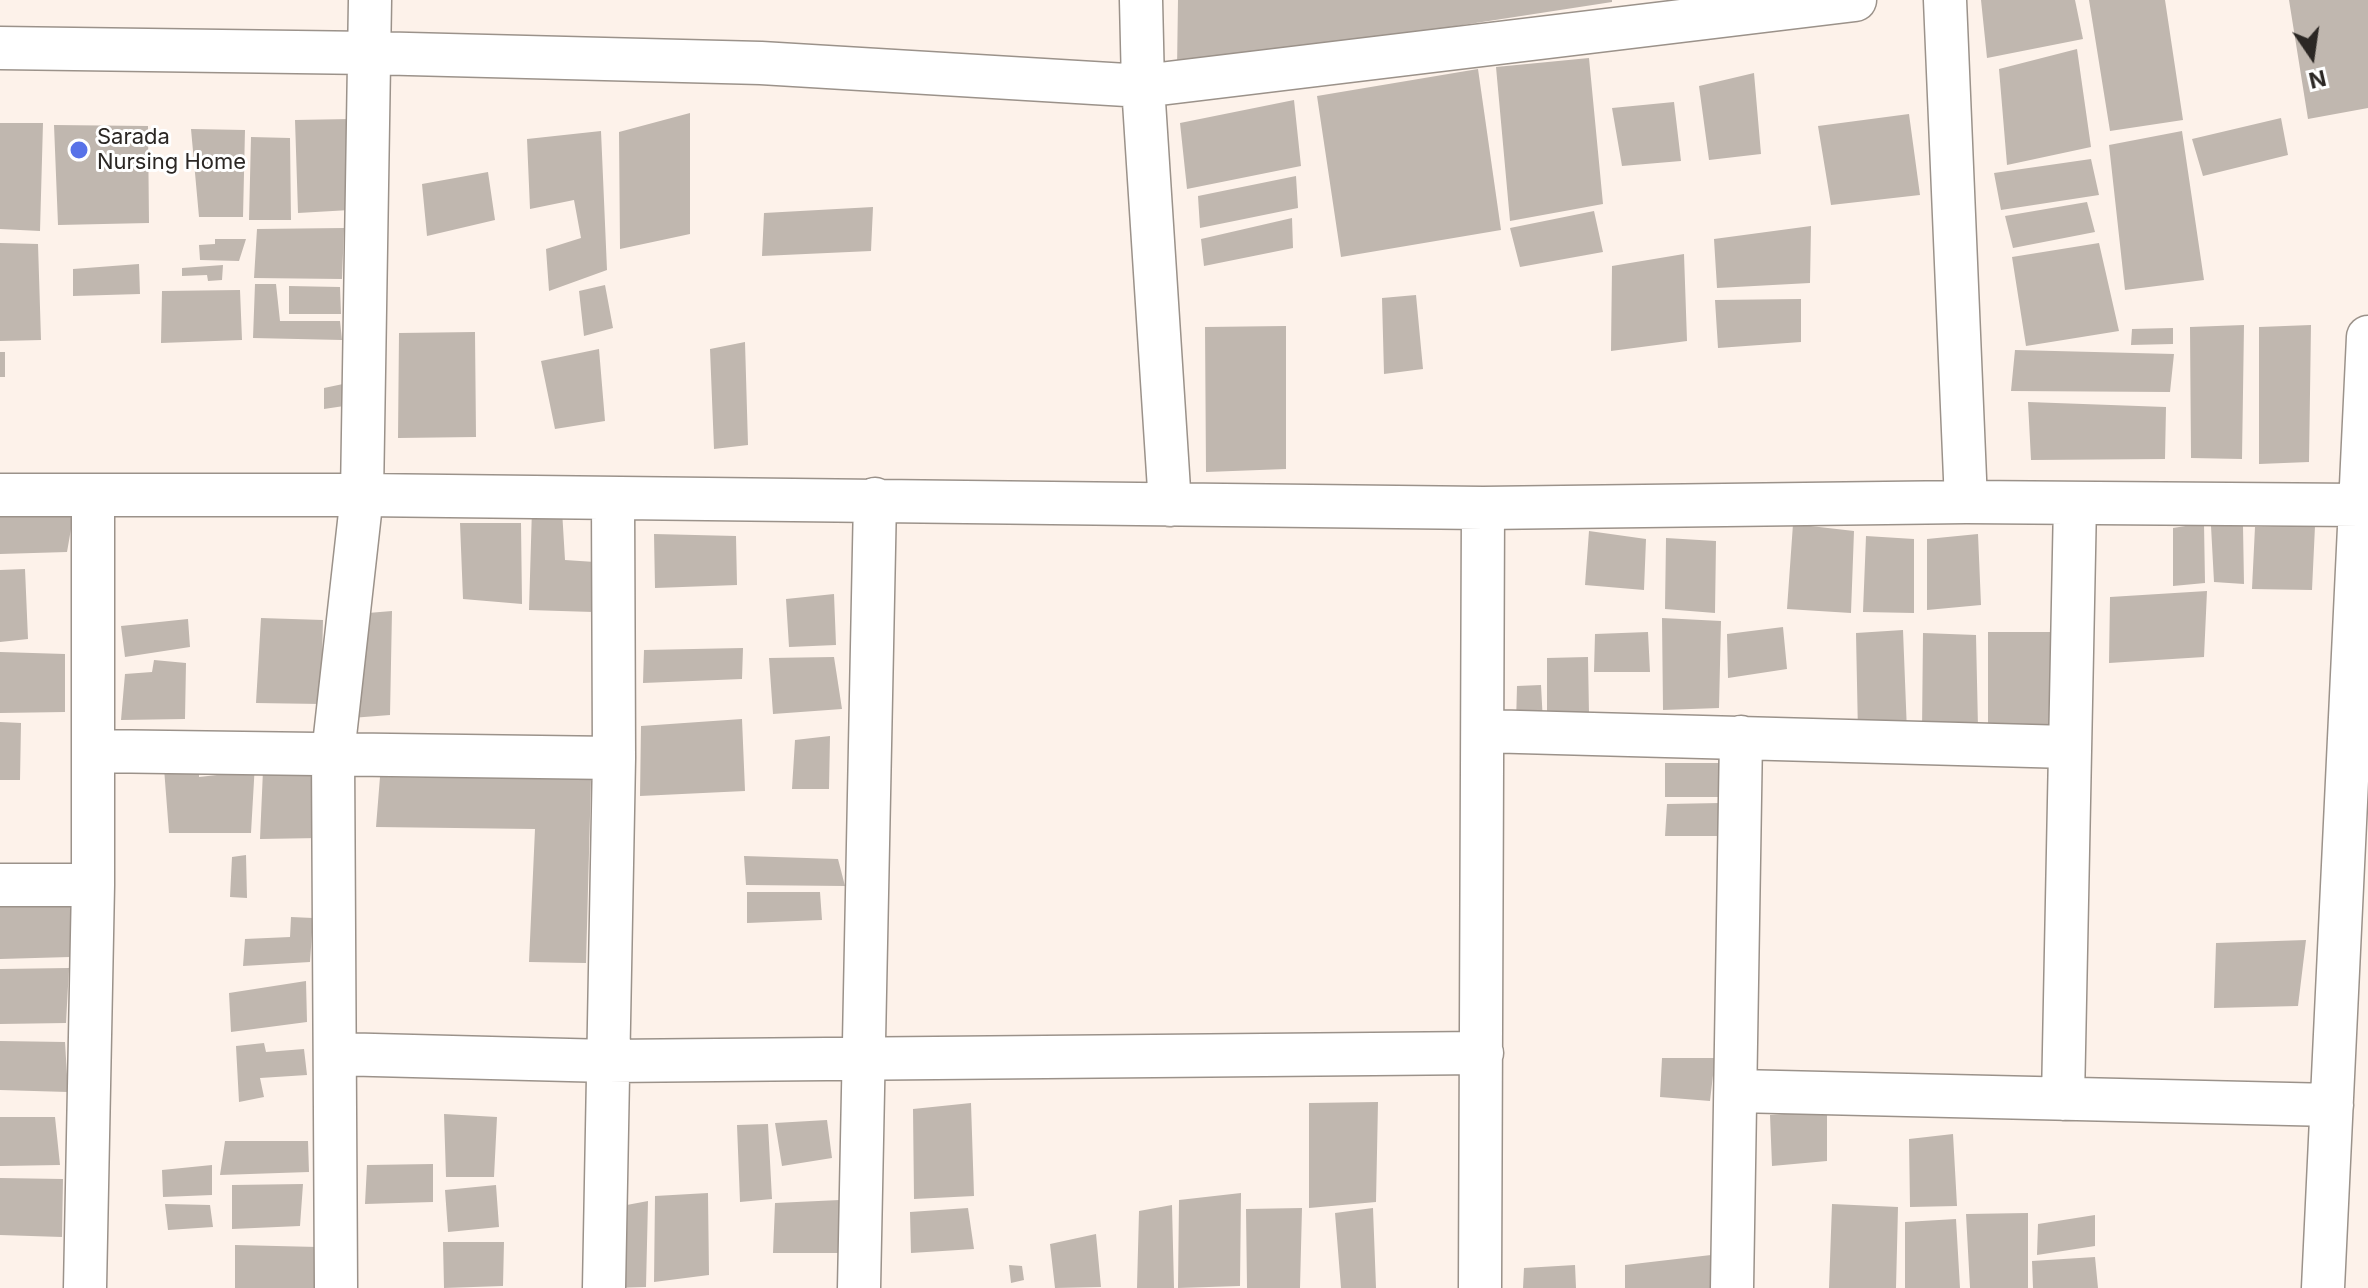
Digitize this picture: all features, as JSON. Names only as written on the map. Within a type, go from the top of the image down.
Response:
[{"type":"street","points":[[336,1288],[333,754],[362,495],[370,0]]},
{"type":"street","points":[[1141,0],[1143,86],[1170,505]]},
{"type":"street","points":[[0,48],[761,63],[1143,86],[1855,0]]},
{"type":"street","points":[[1945,0],[1966,502]]},
{"type":"street","points":[[2323,1288],[2332,1105],[2356,844],[2360,505],[2368,337]]},
{"type":"street","points":[[0,495],[875,499],[1483,508],[1966,502],[2360,505]]},
{"type":"street","points":[[85,1288],[93,885],[93,497]]},
{"type":"street","points":[[604,1288],[614,758],[613,498]]},
{"type":"street","points":[[859,1288],[875,499]]},
{"type":"street","points":[[2063,1099],[2075,503]]},
{"type":"street","points":[[1480,1288],[1483,508]]},
{"type":"street","points":[[1483,731],[2068,747]]},
{"type":"street","points":[[1732,1288],[1741,737]]},
{"type":"street","points":[[94,751],[614,758]]},
{"type":"street","points":[[0,885],[93,885]]},
{"type":"street","points":[[335,1054],[608,1061],[1482,1053]]},
{"type":"street","points":[[1737,1091],[2332,1105]]},
{"type":"building","points":[[1178,0],[1612,0],[1612,2],[1177,69]]},
{"type":"building","points":[[1981,0],[2075,0],[2083,39],[1987,58]]},
{"type":"building","points":[[2089,0],[2165,0],[2183,120],[2110,131]]},
{"type":"building","points":[[2289,0],[2368,0],[2368,108],[2308,119]]},
{"type":"building","points":[[2077,49],[2091,147],[2007,165],[1999,69]]},
{"type":"building","points":[[1589,58],[1603,204],[1510,221],[1496,67]]},
{"type":"building","points":[[1478,69],[1501,230],[1341,257],[1317,96]]},
{"type":"building","points":[[1754,73],[1761,154],[1709,160],[1699,86]]},
{"type":"building","points":[[1294,100],[1301,166],[1187,189],[1180,123]]},
{"type":"building","points":[[1674,102],[1681,161],[1622,166],[1612,108]]},
{"type":"building","points":[[690,113],[690,234],[620,249],[619,132]]},
{"type":"building","points":[[1909,114],[1920,195],[1831,205],[1818,126]]},
{"type":"building","points":[[2281,118],[2288,155],[2203,176],[2192,139]]},
{"type":"building","points":[[350,119],[350,210],[298,213],[295,120]]},
{"type":"building","points":[[0,123],[43,123],[40,231],[0,229]]},
{"type":"building","points":[[54,125],[148,126],[149,223],[58,225]]},
{"type":"building","points":[[191,129],[245,130],[243,217],[199,217]]},
{"type":"building","points":[[601,131],[607,270],[549,291],[546,249],[581,238],[574,200],[530,209],[527,139]]},
{"type":"building","points":[[2182,131],[2204,280],[2125,290],[2109,145]]},
{"type":"building","points":[[251,137],[290,138],[291,220],[249,220]]},
{"type":"building","points":[[2091,159],[2099,195],[2001,210],[1994,173]]},
{"type":"building","points":[[488,172],[495,220],[427,236],[422,184]]},
{"type":"building","points":[[1296,176],[1298,208],[1200,228],[1198,196]]},
{"type":"building","points":[[2087,202],[2095,232],[2013,248],[2005,216]]},
{"type":"building","points":[[873,207],[871,251],[762,256],[764,213]]},
{"type":"building","points":[[1594,211],[1603,252],[1520,267],[1510,228]]},
{"type":"building","points":[[1292,218],[1293,248],[1204,266],[1201,239]]},
{"type":"building","points":[[1811,226],[1810,283],[1717,288],[1714,239]]},
{"type":"building","points":[[344,228],[342,279],[254,278],[257,229]]},
{"type":"building","points":[[215,239],[246,239],[239,261],[200,260],[199,245],[215,244]]},
{"type":"building","points":[[0,243],[38,244],[41,340],[0,341]]},
{"type":"building","points":[[2099,243],[2119,331],[2026,346],[2012,257]]},
{"type":"building","points":[[1684,254],[1687,341],[1611,351],[1612,266]]},
{"type":"building","points":[[139,264],[140,294],[73,296],[73,269]]},
{"type":"building","points":[[223,265],[222,280],[208,281],[207,275],[182,276],[182,268]]},
{"type":"building","points":[[255,284],[276,284],[280,321],[340,321],[342,340],[253,338]]},
{"type":"building","points":[[605,285],[613,328],[584,336],[579,291]]},
{"type":"building","points":[[289,286],[340,287],[341,314],[289,314]]},
{"type":"building","points":[[240,290],[242,340],[161,343],[162,291]]},
{"type":"building","points":[[1416,295],[1423,369],[1384,374],[1382,298]]},
{"type":"building","points":[[1801,299],[1801,342],[1718,348],[1715,300]]},
{"type":"building","points":[[2244,325],[2242,459],[2191,458],[2190,327]]},
{"type":"building","points":[[2311,325],[2309,462],[2259,464],[2259,327]]},
{"type":"building","points":[[1286,326],[1286,469],[1206,472],[1205,327]]},
{"type":"building","points":[[2173,328],[2173,344],[2131,345],[2132,329]]},
{"type":"building","points":[[475,332],[476,437],[398,438],[399,333]]},
{"type":"building","points":[[745,342],[748,445],[714,449],[710,349]]},
{"type":"building","points":[[599,349],[605,421],[555,429],[541,361]]},
{"type":"building","points":[[2015,350],[2174,354],[2170,392],[2011,391]]},
{"type":"building","points":[[0,352],[5,352],[5,377],[0,377]]},
{"type":"building","points":[[343,384],[344,406],[324,409],[324,388]]},
{"type":"building","points":[[2028,402],[2166,407],[2165,459],[2031,460]]},
{"type":"building","points":[[75,506],[67,552],[0,554],[0,509]]},
{"type":"building","points":[[532,508],[562,510],[565,560],[595,562],[593,612],[529,610]]},
{"type":"building","points":[[460,523],[521,523],[522,604],[463,599]]},
{"type":"building","points":[[2204,523],[2205,583],[2173,586],[2173,528]]},
{"type":"building","points":[[1793,524],[1854,531],[1851,613],[1787,609]]},
{"type":"building","points":[[2211,526],[2243,526],[2244,584],[2214,582]]},
{"type":"building","points":[[2315,526],[2312,590],[2252,589],[2255,527]]},
{"type":"building","points":[[1589,531],[1646,539],[1644,590],[1585,585]]},
{"type":"building","points":[[654,534],[736,536],[737,585],[655,588]]},
{"type":"building","points":[[1978,534],[1981,605],[1927,610],[1927,539]]},
{"type":"building","points":[[1866,536],[1914,539],[1914,613],[1863,612]]},
{"type":"building","points":[[1666,538],[1716,541],[1715,613],[1665,609]]},
{"type":"building","points":[[25,569],[28,639],[0,642],[0,570]]},
{"type":"building","points":[[2207,591],[2204,657],[2109,663],[2110,597]]},
{"type":"building","points":[[834,594],[836,645],[789,647],[786,599]]},
{"type":"building","points":[[392,611],[390,715],[351,718],[356,614]]},
{"type":"building","points":[[261,618],[323,620],[321,704],[256,703]]},
{"type":"building","points":[[1662,618],[1721,621],[1719,708],[1663,710]]},
{"type":"building","points":[[188,619],[190,647],[125,657],[121,626]]},
{"type":"building","points":[[1783,627],[1787,669],[1728,678],[1727,634]]},
{"type":"building","points":[[1903,630],[1907,732],[1858,734],[1856,633]]},
{"type":"building","points":[[1648,632],[1650,672],[1594,672],[1595,634]]},
{"type":"building","points":[[1988,632],[2055,632],[2055,739],[1988,736]]},
{"type":"building","points":[[1923,633],[1976,635],[1978,728],[1922,731]]},
{"type":"building","points":[[743,648],[742,679],[643,683],[644,650]]},
{"type":"building","points":[[0,652],[65,654],[65,712],[0,713]]},
{"type":"building","points":[[834,657],[842,709],[773,714],[769,658]]},
{"type":"building","points":[[1588,657],[1589,714],[1547,715],[1547,658]]},
{"type":"building","points":[[154,660],[186,663],[185,719],[121,720],[125,674],[152,672]]},
{"type":"building","points":[[1541,685],[1543,723],[1516,724],[1517,686]]},
{"type":"building","points":[[742,719],[745,791],[640,796],[641,726]]},
{"type":"building","points":[[0,722],[21,723],[20,780],[0,780]]},
{"type":"building","points":[[830,736],[829,789],[792,789],[795,740]]},
{"type":"building","points":[[218,763],[255,763],[251,833],[169,833],[164,768],[199,768],[199,777],[217,775]]},
{"type":"building","points":[[1665,763],[1724,763],[1722,797],[1665,797]]},
{"type":"building","points":[[263,770],[318,771],[320,838],[260,839]]},
{"type":"building","points":[[380,777],[591,779],[586,963],[529,962],[535,829],[376,827]]},
{"type":"building","points":[[1720,803],[1719,836],[1665,836],[1667,804]]},
{"type":"building","points":[[246,855],[247,898],[230,897],[232,857]]},
{"type":"building","points":[[744,856],[838,859],[845,886],[746,885]]},
{"type":"building","points":[[747,892],[820,892],[822,920],[747,923]]},
{"type":"building","points":[[70,902],[70,957],[0,959],[0,905]]},
{"type":"building","points":[[291,917],[313,918],[310,962],[243,966],[245,939],[290,937]]},
{"type":"building","points":[[2306,940],[2298,1006],[2214,1008],[2216,943]]},
{"type":"building","points":[[69,968],[66,1023],[0,1024],[0,969]]},
{"type":"building","points":[[306,981],[307,1022],[231,1032],[229,993]]},
{"type":"building","points":[[0,1041],[65,1042],[68,1092],[0,1090]]},
{"type":"building","points":[[264,1043],[266,1052],[304,1049],[307,1075],[260,1078],[264,1097],[239,1102],[236,1046]]},
{"type":"building","points":[[1662,1058],[1715,1058],[1710,1101],[1660,1097]]},
{"type":"building","points":[[1378,1102],[1376,1202],[1309,1208],[1309,1103]]},
{"type":"building","points":[[971,1103],[974,1196],[914,1199],[913,1109]]},
{"type":"building","points":[[1827,1111],[1827,1161],[1772,1166],[1770,1115]]},
{"type":"building","points":[[444,1114],[497,1117],[494,1177],[446,1177]]},
{"type":"building","points":[[0,1117],[55,1117],[60,1165],[0,1166]]},
{"type":"building","points":[[827,1120],[832,1158],[782,1166],[775,1123]]},
{"type":"building","points":[[768,1124],[772,1199],[740,1202],[737,1125]]},
{"type":"building","points":[[1953,1134],[1957,1206],[1910,1207],[1909,1139]]},
{"type":"building","points":[[225,1141],[308,1141],[309,1172],[220,1175]]},
{"type":"building","points":[[433,1164],[433,1202],[365,1204],[367,1165]]},
{"type":"building","points":[[212,1165],[212,1195],[163,1197],[162,1170]]},
{"type":"building","points":[[0,1178],[63,1179],[62,1237],[0,1235]]},
{"type":"building","points":[[303,1184],[300,1226],[232,1229],[232,1185]]},
{"type":"building","points":[[496,1185],[499,1227],[448,1232],[445,1190]]},
{"type":"building","points":[[708,1193],[709,1275],[654,1282],[655,1196]]},
{"type":"building","points":[[1241,1193],[1240,1286],[1178,1288],[1179,1200]]},
{"type":"building","points":[[840,1200],[843,1253],[773,1253],[775,1203]]},
{"type":"building","points":[[648,1201],[646,1287],[613,1288],[616,1207]]},
{"type":"building","points":[[165,1204],[210,1205],[213,1227],[168,1230]]},
{"type":"building","points":[[1832,1204],[1898,1207],[1896,1288],[1829,1288]]},
{"type":"building","points":[[1172,1205],[1174,1288],[1137,1288],[1139,1211]]},
{"type":"building","points":[[968,1208],[974,1249],[911,1253],[910,1212]]},
{"type":"building","points":[[1302,1208],[1300,1288],[1247,1288],[1246,1209]]},
{"type":"building","points":[[1373,1208],[1376,1288],[1341,1288],[1335,1213]]},
{"type":"building","points":[[2028,1213],[2028,1288],[1970,1288],[1966,1214]]},
{"type":"building","points":[[2095,1215],[2095,1246],[2037,1255],[2038,1224]]},
{"type":"building","points":[[1956,1219],[1960,1288],[1905,1288],[1905,1222]]},
{"type":"building","points":[[1096,1234],[1101,1287],[1055,1288],[1050,1244]]},
{"type":"building","points":[[443,1242],[504,1242],[503,1286],[444,1288]]},
{"type":"building","points":[[235,1245],[318,1247],[316,1288],[235,1288]]},
{"type":"building","points":[[1711,1255],[1710,1288],[1625,1288],[1625,1265]]},
{"type":"building","points":[[2095,1257],[2098,1288],[2033,1288],[2032,1261]]},
{"type":"building","points":[[1009,1265],[1022,1266],[1024,1280],[1011,1283]]},
{"type":"building","points":[[1575,1265],[1576,1288],[1523,1288],[1524,1268]]},
{"type":"place","name":"Sarada Nursing Home","points":[[79,150]]}]
